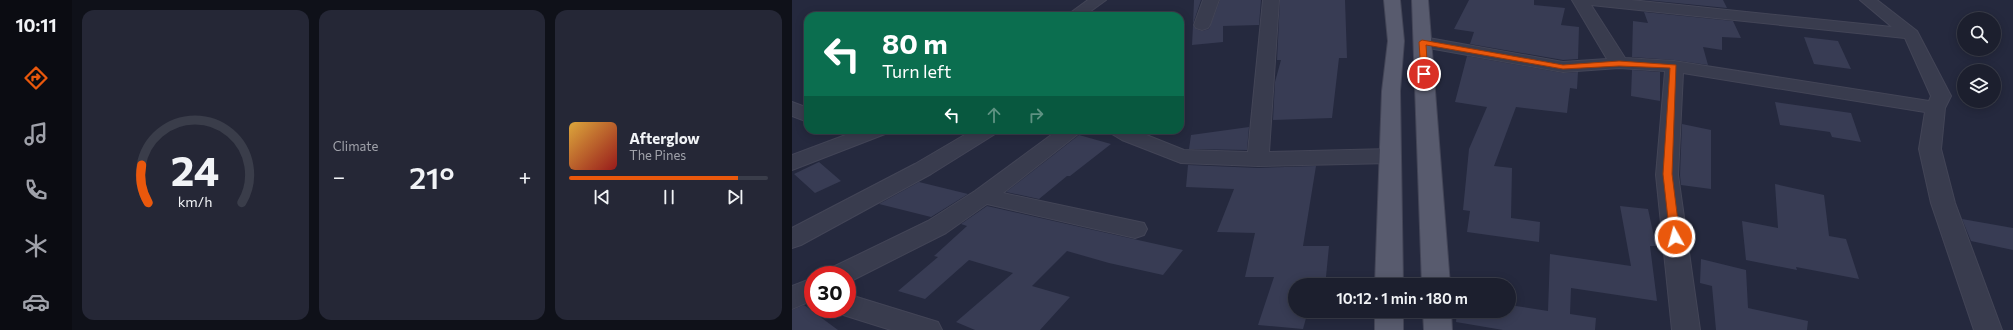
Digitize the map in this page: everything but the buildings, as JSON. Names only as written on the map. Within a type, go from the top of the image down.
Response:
[{"type":"main road","points":[[1389,278],[1391,91],[1396,41],[1392,0]]},
{"type":"main road","points":[[1420,0],[1436,278]]},
{"type":"main road","points":[[1389,318],[1389,330]]},
{"type":"main road","points":[[1437,318],[1438,330]]},
{"type":"street","points":[[1080,12],[1098,0]]},
{"type":"street","points":[[1202,25],[1211,0]]},
{"type":"street","points":[[1258,159],[1271,0]]},
{"type":"street","points":[[1580,0],[1619,63]]},
{"type":"street","points":[[1588,0],[1910,34]]},
{"type":"street","points":[[1868,0],[1910,34],[1941,96],[1936,108],[1930,149],[1943,203],[1988,330]]},
{"type":"street","points":[[1422,42],[1563,67],[1619,63],[1674,66],[1936,108]]},
{"type":"street","points":[[1674,66],[1667,174],[1686,330]]},
{"type":"street","points":[[792,108],[804,114]]},
{"type":"street","points":[[792,163],[846,134]]},
{"type":"street","points":[[792,239],[923,170],[982,134]]},
{"type":"street","points":[[856,267],[937,227],[983,196],[1066,134]]},
{"type":"street","points":[[1126,134],[1181,156],[1258,159],[1390,156]]},
{"type":"street","points":[[983,196],[1135,229]]},
{"type":"street","points":[[856,308],[928,330]]},
{"type":"route","points":[[1424,74],[1422,42],[1563,67],[1619,63],[1674,66],[1667,174],[1675,237]]}]
